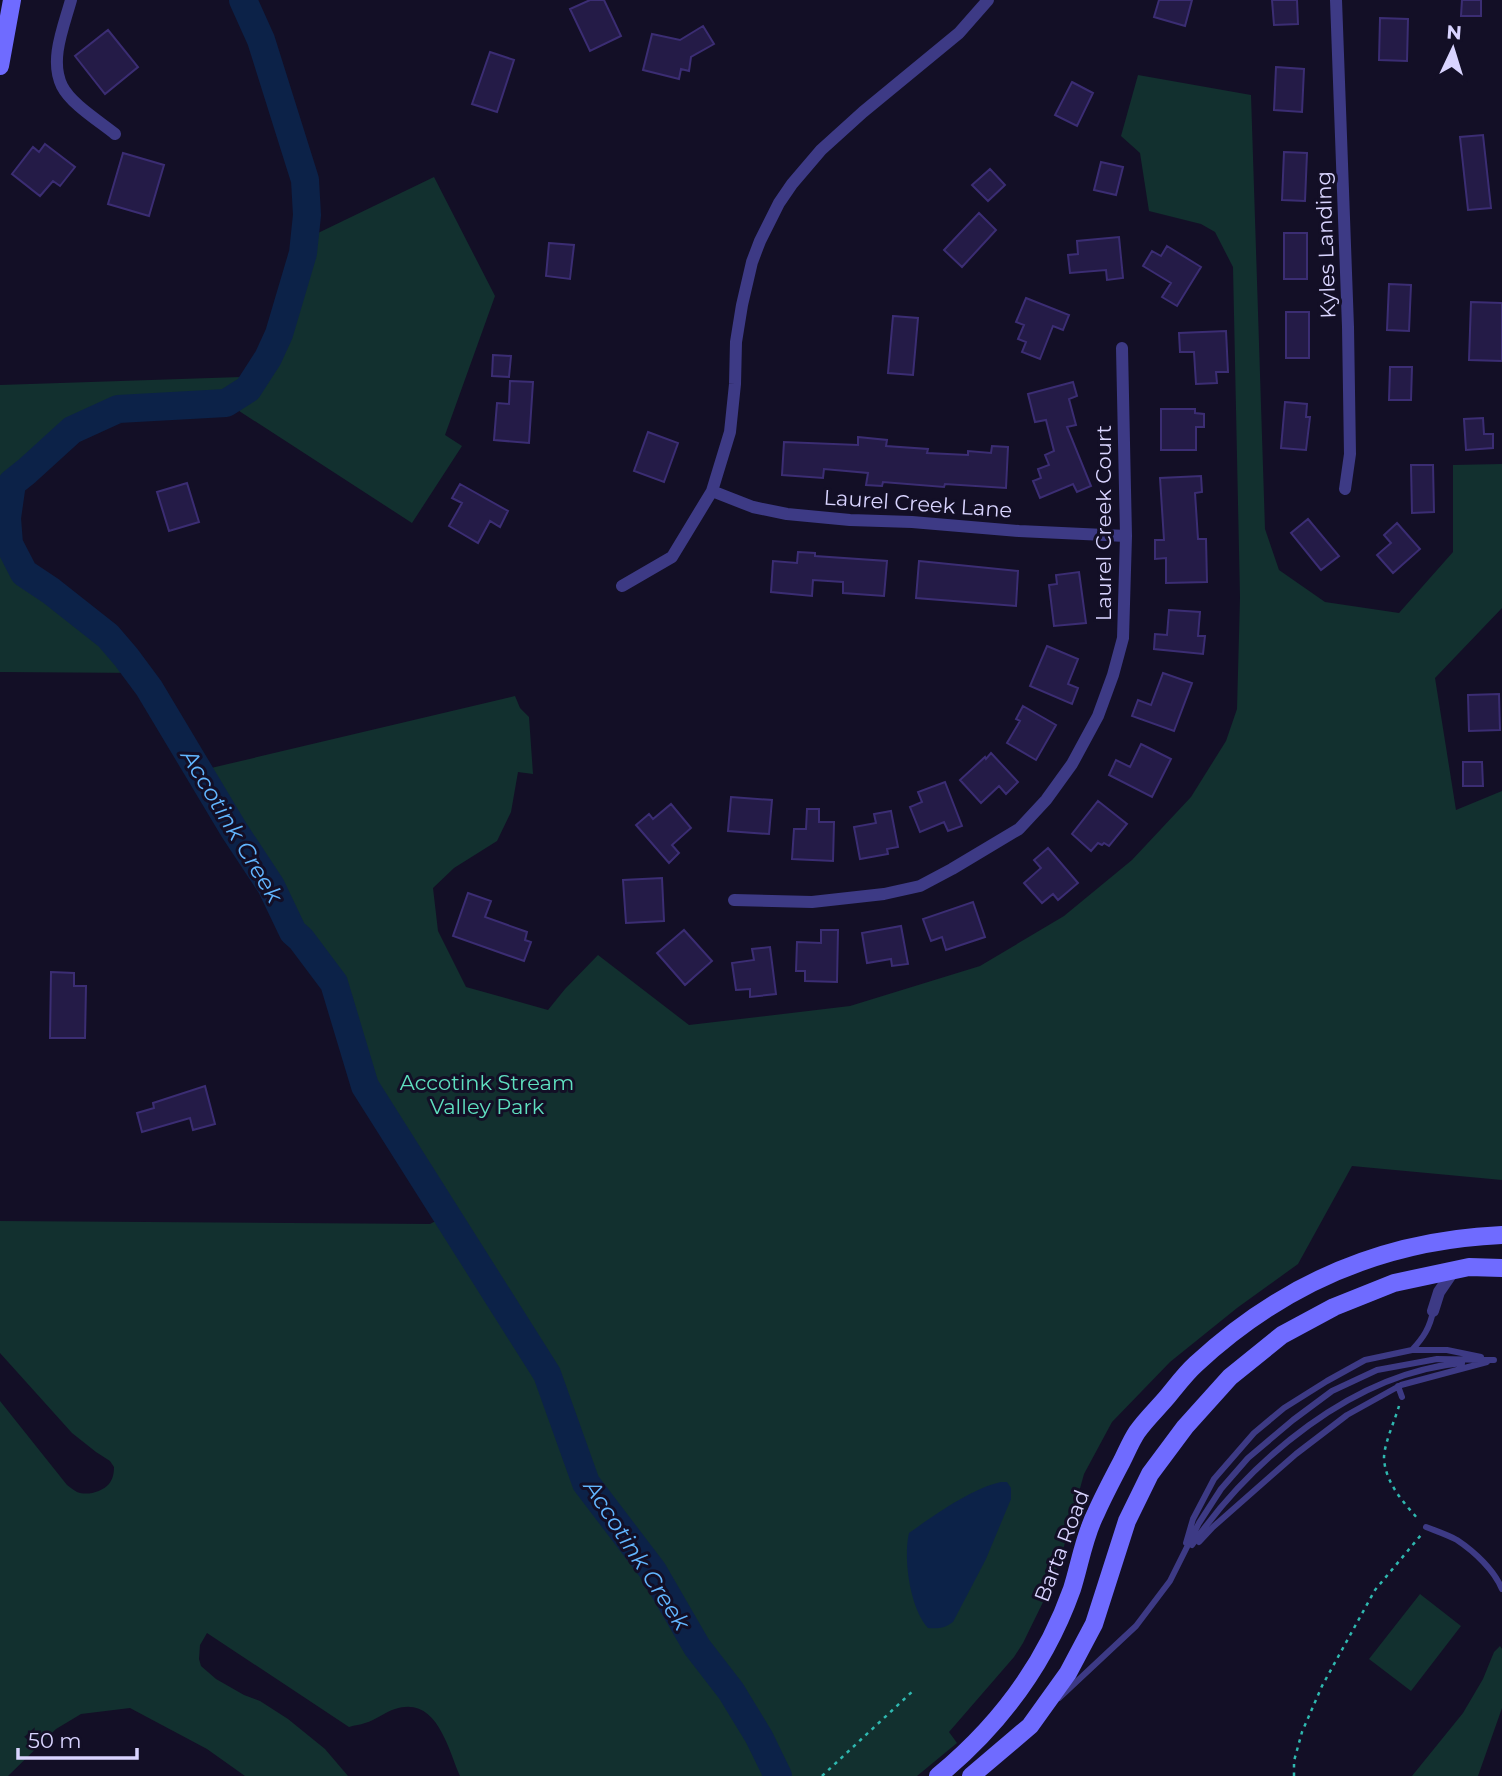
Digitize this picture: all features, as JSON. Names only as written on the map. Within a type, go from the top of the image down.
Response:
[{"type":"street","points":[[0,66],[12,0]]},
{"type":"street","points":[[71,0],[58,52],[58,72],[62,86],[71,98],[115,134]]},
{"type":"street","points":[[621,586],[671,558],[712,491],[730,432],[736,342],[742,305],[752,262],[769,220],[792,184],[821,150],[863,111],[959,33],[988,0]]},
{"type":"street","name":"Kyles Landing","points":[[1336,0],[1348,327],[1350,454],[1345,489]]},
{"type":"street","name":"Laurel Creek Court","points":[[734,900],[812,902],[884,894],[920,886],[1018,829],[1046,800],[1072,764],[1098,716],[1123,638],[1126,536],[1122,348]]},
{"type":"street","name":"Laurel Creek Lane","points":[[712,491],[753,507],[800,515],[1126,536]]},
{"type":"street","name":"Barta Road","points":[[938,1776],[962,1756],[1007,1708],[1026,1683],[1043,1655],[1071,1590],[1094,1516],[1136,1433],[1195,1365],[1249,1319],[1296,1290],[1338,1270],[1386,1253],[1431,1242],[1502,1235]]},
{"type":"street","points":[[971,1776],[1030,1726],[1068,1673],[1094,1624],[1127,1521],[1150,1474],[1185,1427],[1230,1377],[1282,1335],[1334,1307],[1394,1283],[1454,1270],[1502,1268]]},
{"type":"street","points":[[1433,1311],[1439,1292],[1454,1270]]},
{"type":"lane","points":[[1412,1350],[1431,1324],[1433,1311]]},
{"type":"lane","points":[[1181,1561],[1194,1519],[1214,1479],[1254,1433],[1284,1408],[1327,1381],[1365,1360],[1412,1350],[1447,1350],[1494,1360],[1502,1365]]},
{"type":"lane","points":[[1030,1726],[1136,1626],[1170,1581],[1199,1523],[1221,1489],[1248,1458],[1293,1420],[1332,1391],[1377,1370],[1437,1359],[1494,1360]]},
{"type":"lane","points":[[1181,1561],[1209,1520],[1271,1455],[1338,1405],[1398,1378],[1430,1368],[1494,1360]]},
{"type":"lane","points":[[1181,1561],[1213,1527],[1309,1443],[1347,1415],[1398,1386],[1494,1360]]},
{"type":"lane","points":[[1398,1386],[1402,1398]]},
{"type":"lane","points":[[1426,1527],[1457,1540],[1497,1578],[1502,1589]]},
{"type":"path","points":[[1294,1776],[1294,1761],[1302,1732],[1322,1686],[1375,1590],[1426,1527],[1402,1500],[1388,1478],[1384,1457],[1402,1398]]},
{"type":"path","points":[[822,1776],[915,1689]]},
{"type":"green space","name":"Accotink Stream Valley Park","points":[[1138,75],[1251,95],[1265,529],[1279,570],[1325,602],[1399,613],[1453,552],[1453,465],[1502,464],[1502,608],[1435,678],[1456,810],[1502,791],[1502,1180],[1352,1166],[1298,1264],[1237,1308],[1170,1362],[1112,1422],[1084,1474],[1061,1557],[1047,1594],[1023,1643],[949,1732],[957,1743],[917,1776],[460,1776],[439,1727],[421,1710],[409,1707],[395,1709],[369,1722],[349,1727],[207,1633],[200,1645],[201,1666],[216,1679],[260,1701],[288,1719],[325,1749],[348,1776],[245,1776],[207,1749],[130,1708],[81,1714],[56,1729],[8,1776],[0,1776],[0,1401],[67,1485],[76,1491],[90,1493],[102,1489],[109,1484],[114,1467],[110,1461],[72,1433],[0,1353],[0,1221],[430,1224],[447,1215],[365,1086],[334,983],[318,942],[296,916],[285,889],[207,769],[515,696],[520,708],[529,717],[533,774],[518,772],[511,812],[497,841],[454,868],[433,888],[438,931],[466,987],[548,1010],[598,955],[689,1025],[850,1006],[980,966],[1064,916],[1132,860],[1191,797],[1226,741],[1237,709],[1240,598],[1233,267],[1215,232],[1201,224],[1149,211],[1140,153],[1121,136]]},
{"type":"green space","points":[[434,177],[495,296],[445,435],[462,446],[412,523],[233,407],[96,417],[12,495],[17,556],[128,639],[149,673],[0,672],[0,385],[271,376],[318,233]]},
{"type":"green space","points":[[1420,1594],[1461,1626],[1411,1691],[1369,1659]]},
{"type":"green space","points":[[1500,1646],[1502,1708],[1478,1776],[1412,1776],[1463,1713],[1483,1679],[1494,1652]]},
{"type":"water","points":[[1007,1482],[1011,1488],[1011,1499],[986,1559],[953,1622],[942,1628],[928,1628],[917,1608],[909,1583],[909,1533],[965,1496]]},
{"type":"building","points":[[590,0],[604,0],[621,36],[590,51],[570,9]]},
{"type":"building","points":[[1159,0],[1192,0],[1185,26],[1154,17]]},
{"type":"building","points":[[1272,0],[1297,0],[1298,24],[1274,25]]},
{"type":"building","points":[[1462,0],[1481,0],[1481,16],[1461,16]]},
{"type":"building","points":[[1380,18],[1408,19],[1407,61],[1379,60]]},
{"type":"building","points":[[703,26],[714,44],[691,57],[689,71],[681,69],[679,79],[643,70],[652,34],[680,40]]},
{"type":"building","points":[[108,30],[138,67],[105,94],[75,56]]},
{"type":"building","points":[[490,52],[514,60],[497,112],[472,104]]},
{"type":"building","points":[[1276,67],[1304,69],[1302,112],[1274,110]]},
{"type":"building","points":[[1072,82],[1093,93],[1077,126],[1055,115]]},
{"type":"building","points":[[1483,135],[1491,208],[1468,210],[1460,137]]},
{"type":"building","points":[[45,144],[75,167],[60,186],[53,181],[40,196],[12,174],[33,147],[39,152]]},
{"type":"building","points":[[1284,152],[1307,153],[1305,201],[1282,200]]},
{"type":"building","points":[[123,153],[164,165],[149,216],[108,204]]},
{"type":"building","points":[[1101,162],[1123,167],[1116,195],[1094,190]]},
{"type":"building","points":[[990,169],[1005,185],[988,201],[972,185]]},
{"type":"building","points":[[979,213],[996,230],[962,267],[944,250]]},
{"type":"building","points":[[1284,233],[1307,233],[1307,279],[1284,279]]},
{"type":"building","points":[[1119,237],[1123,278],[1107,280],[1106,270],[1070,273],[1068,255],[1078,254],[1077,241]]},
{"type":"building","points":[[549,243],[574,245],[570,279],[546,276]]},
{"type":"building","points":[[1167,246],[1201,267],[1177,306],[1162,297],[1171,283],[1143,266],[1152,251],[1161,256]]},
{"type":"building","points":[[1389,284],[1411,285],[1409,331],[1387,330]]},
{"type":"building","points":[[1026,298],[1069,315],[1063,330],[1053,326],[1040,359],[1022,352],[1026,342],[1018,339],[1024,325],[1016,322]]},
{"type":"building","points":[[1471,302],[1502,303],[1502,361],[1469,360]]},
{"type":"building","points":[[1286,312],[1309,312],[1309,358],[1286,358]]},
{"type":"building","points":[[893,316],[918,318],[913,375],[888,373]]},
{"type":"building","points":[[1226,331],[1228,372],[1216,372],[1217,383],[1196,384],[1194,352],[1180,352],[1179,333]]},
{"type":"building","points":[[493,355],[511,356],[509,377],[492,376]]},
{"type":"building","points":[[1390,367],[1412,367],[1411,400],[1389,400]]},
{"type":"building","points":[[510,381],[533,382],[529,443],[494,440],[497,403],[509,404]]},
{"type":"building","points":[[1073,382],[1077,396],[1069,399],[1076,425],[1067,427],[1091,486],[1077,492],[1073,484],[1040,498],[1033,481],[1041,478],[1038,469],[1049,465],[1045,455],[1054,451],[1046,420],[1035,422],[1028,394]]},
{"type":"building","points":[[1285,402],[1307,404],[1306,417],[1310,417],[1306,450],[1281,448]]},
{"type":"building","points":[[1161,409],[1195,409],[1195,413],[1204,414],[1204,427],[1196,427],[1196,450],[1161,450]]},
{"type":"building","points":[[1483,418],[1484,434],[1493,434],[1493,448],[1466,450],[1464,419]]},
{"type":"building","points":[[648,432],[678,443],[664,482],[634,471]]},
{"type":"building","points":[[858,437],[887,440],[886,446],[928,449],[927,453],[968,455],[968,451],[991,453],[992,446],[1008,447],[1006,488],[883,482],[882,486],[866,485],[868,473],[824,469],[823,478],[782,475],[784,442],[858,445]]},
{"type":"building","points":[[1411,465],[1433,465],[1434,512],[1412,513]]},
{"type":"building","points":[[1201,476],[1202,492],[1195,493],[1198,539],[1206,539],[1207,582],[1166,583],[1166,558],[1155,559],[1155,540],[1164,540],[1160,478]]},
{"type":"building","points":[[187,483],[199,522],[169,531],[157,492]]},
{"type":"building","points":[[460,484],[508,511],[500,527],[490,521],[478,543],[449,526],[462,503],[452,498]]},
{"type":"building","points":[[1308,519],[1339,556],[1321,570],[1291,533]]},
{"type":"building","points":[[1397,523],[1420,549],[1393,573],[1377,555],[1391,543],[1384,535]]},
{"type":"building","points":[[798,552],[815,553],[815,556],[887,561],[884,596],[843,593],[843,582],[813,580],[812,596],[771,592],[773,561],[797,563]]},
{"type":"building","points":[[919,561],[1018,571],[1016,606],[916,598]]},
{"type":"building","points":[[1079,572],[1086,623],[1054,626],[1049,585],[1057,584],[1056,575]]},
{"type":"building","points":[[1169,610],[1200,612],[1198,636],[1205,636],[1203,654],[1154,649],[1155,634],[1167,635]]},
{"type":"building","points":[[1047,646],[1078,659],[1068,684],[1078,688],[1072,704],[1030,686]]},
{"type":"building","points":[[1163,673],[1192,683],[1174,731],[1132,716],[1138,700],[1151,705]]},
{"type":"building","points":[[1499,694],[1500,730],[1469,731],[1468,695]]},
{"type":"building","points":[[1023,706],[1056,725],[1036,760],[1007,743],[1020,721],[1016,719]]},
{"type":"building","points":[[1141,744],[1171,759],[1152,797],[1109,775],[1116,760],[1130,767]]},
{"type":"building","points":[[991,753],[1018,782],[1006,794],[999,786],[981,803],[960,780]]},
{"type":"building","points":[[1463,762],[1482,762],[1483,786],[1463,786]]},
{"type":"building","points":[[945,782],[962,826],[948,831],[944,822],[920,832],[910,807],[922,802],[918,792]]},
{"type":"building","points":[[731,797],[772,800],[769,834],[728,831]]},
{"type":"building","points":[[1098,801],[1127,824],[1109,846],[1098,843],[1091,851],[1072,834]]},
{"type":"building","points":[[671,804],[691,828],[672,845],[679,853],[669,863],[636,825],[649,814],[653,819]]},
{"type":"building","points":[[807,809],[819,809],[819,822],[834,822],[833,861],[792,859],[794,829],[806,829]]},
{"type":"building","points":[[891,811],[898,847],[887,849],[888,854],[860,859],[854,827],[876,823],[874,814]]},
{"type":"building","points":[[1048,848],[1078,883],[1058,900],[1053,894],[1042,903],[1024,883],[1041,868],[1034,860]]},
{"type":"building","points":[[662,878],[664,921],[626,923],[623,880]]},
{"type":"building","points":[[468,893],[491,901],[485,917],[527,932],[525,940],[531,942],[524,961],[453,936]]},
{"type":"building","points":[[973,902],[985,937],[946,950],[942,937],[931,941],[923,919]]},
{"type":"building","points":[[901,926],[908,964],[892,966],[891,959],[867,963],[862,933]]},
{"type":"building","points":[[684,930],[712,961],[685,985],[657,953]]},
{"type":"building","points":[[821,930],[838,930],[837,982],[805,981],[805,971],[796,971],[797,942],[821,943]]},
{"type":"building","points":[[770,947],[776,994],[750,997],[750,989],[736,990],[732,963],[754,960],[752,949]]},
{"type":"building","points":[[51,972],[74,973],[74,986],[86,986],[85,1038],[50,1038]]},
{"type":"building","points":[[205,1086],[215,1124],[193,1130],[190,1118],[142,1132],[137,1113],[154,1108],[153,1103]]},
{"type":"waterway","name":"Accotink Creek","points":[[243,0],[261,40],[305,180],[307,215],[303,253],[279,334],[268,358],[248,389],[226,403],[118,409],[72,430],[12,483],[7,518],[9,544],[24,573],[108,636],[149,688],[234,830],[271,886],[293,932],[334,983],[365,1086],[547,1374],[586,1483],[653,1571],[697,1647],[731,1691],[759,1737],[778,1776]]}]
